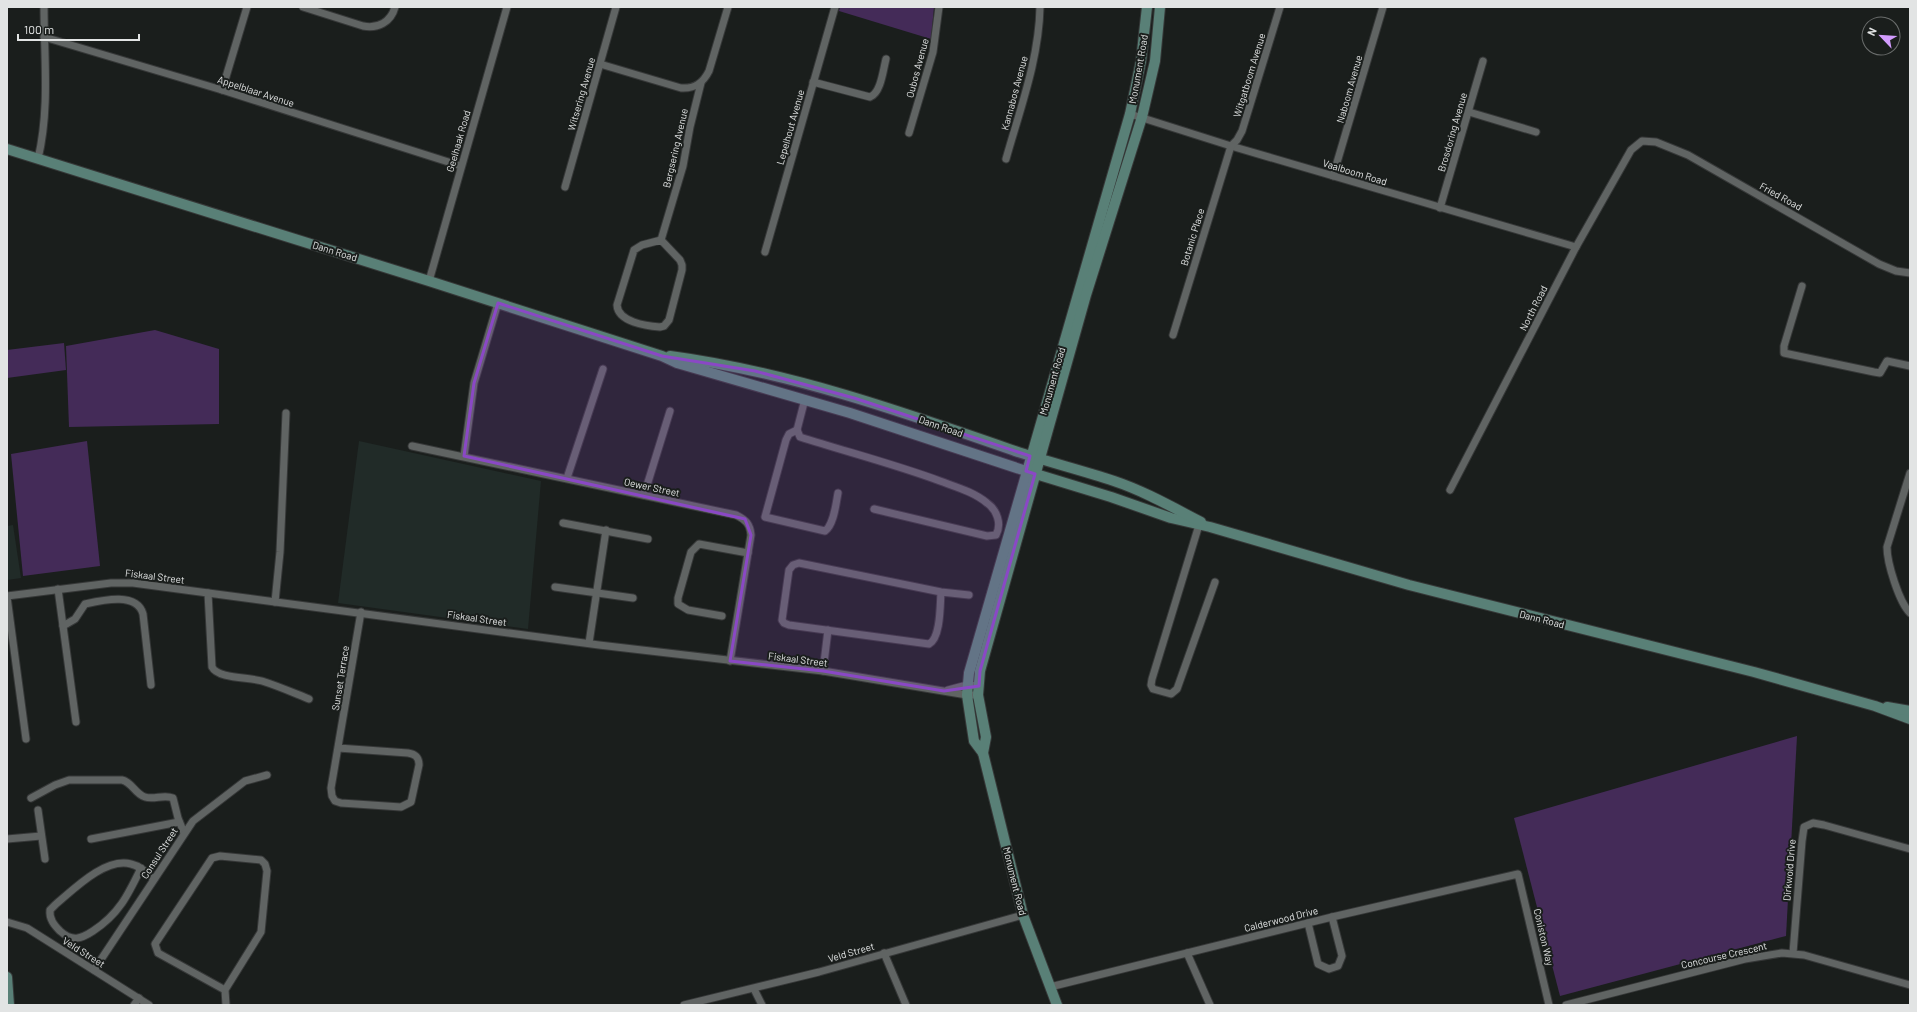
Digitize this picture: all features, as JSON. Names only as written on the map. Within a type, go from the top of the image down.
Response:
[{"type":"main road","name":"Monument Road","points":[[1057,1005],[1023,915],[984,753],[986,737],[979,691],[980,671],[1034,457],[1130,114],[1140,68],[1147,7]]},
{"type":"main road","name":"Monument Road","points":[[1034,457],[1142,118],[1158,38],[1160,7]]},
{"type":"main road","points":[[1140,68],[1147,68],[1158,38]]},
{"type":"main road","name":"Dann Road","points":[[7,149],[498,303],[662,356],[677,363],[805,399],[1030,473],[1111,497],[1171,518],[1402,583],[1746,670],[1875,706],[1910,719]]},
{"type":"main road","name":"Dann Road","points":[[662,356],[744,368],[914,416],[1034,457],[1138,490],[1210,528]]},
{"type":"main road","name":"Monument Road","points":[[984,753],[974,741],[967,690],[969,673],[978,637],[1030,473]]},
{"type":"main road","name":"Dann Road","points":[[1875,706],[1910,711]]},
{"type":"main road","points":[[7,977],[9,1005]]},
{"type":"street","points":[[38,159],[44,135],[46,107],[44,7]]},
{"type":"street","points":[[222,90],[247,7]]},
{"type":"street","points":[[303,7],[363,26],[371,27],[378,26],[388,20],[395,7]]},
{"type":"street","name":"Geelhaak Road","points":[[429,281],[507,7]]},
{"type":"street","name":"Witsering Avenue","points":[[565,187],[616,7]]},
{"type":"street","name":"Bergsering Avenue","points":[[661,240],[684,166],[690,127],[701,83],[709,71],[728,7]]},
{"type":"street","name":"Lepelhout Avenue","points":[[765,252],[835,7]]},
{"type":"street","name":"Oubos Avenue","points":[[909,133],[933,52],[939,7]]},
{"type":"street","name":"Kannabos Avenue","points":[[1006,159],[1030,76],[1037,40],[1040,7]]},
{"type":"street","name":"Witgatboom Avenue","points":[[1231,146],[1237,140],[1242,131],[1280,7]]},
{"type":"street","name":"Naboom Avenue","points":[[1334,176],[1383,7]]},
{"type":"street","name":"Appelblaar Avenue","points":[[44,36],[222,90],[461,166]]},
{"type":"street","points":[[813,82],[870,97],[873,96],[878,88],[886,59]]},
{"type":"street","name":"Brosdoring Avenue","points":[[1440,208],[1483,61]]},
{"type":"street","points":[[600,64],[681,88],[692,87],[701,83]]},
{"type":"street","points":[[1469,112],[1536,132]]},
{"type":"street","name":"Vaalboom Road","points":[[1130,114],[1231,146],[1576,247]]},
{"type":"street","name":"North Road","points":[[1450,490],[1576,247],[1631,150],[1642,141]]},
{"type":"street","name":"Fried Road","points":[[1642,141],[1656,142],[1688,155],[1879,264],[1896,272],[1910,273]]},
{"type":"street","name":"Botanic Place","points":[[1173,334],[1231,146]]},
{"type":"street","points":[[661,240],[680,260],[682,270],[669,320],[666,324],[660,327],[621,316],[617,310],[617,305],[634,250],[642,245],[661,240]]},
{"type":"street","points":[[1802,286],[1784,346],[1784,353],[1880,373],[1887,360],[1910,366]]},
{"type":"street","points":[[464,456],[474,384],[498,303]]},
{"type":"street","points":[[567,478],[603,369]]},
{"type":"street","points":[[805,399],[797,430],[800,437],[906,468],[969,492],[987,502],[994,510],[998,519],[998,530],[996,535],[987,536],[874,509]]},
{"type":"street","points":[[644,495],[670,411]]},
{"type":"street","points":[[275,602],[280,552],[286,413]]},
{"type":"street","points":[[797,430],[789,434],[786,440],[765,517],[776,521],[825,531],[831,522],[838,493]]},
{"type":"street","name":"Oewer Street","points":[[412,446],[736,515],[745,519],[750,527],[751,535],[730,661]]},
{"type":"street","points":[[1910,473],[1887,547],[1887,557],[1902,602],[1910,613]]},
{"type":"street","points":[[563,524],[606,530],[648,539]]},
{"type":"street","points":[[1198,525],[1152,679],[1151,685],[1153,689],[1171,694],[1177,690],[1215,582]]},
{"type":"street","points":[[589,643],[606,530]]},
{"type":"street","points":[[722,616],[688,610],[678,604],[678,598],[691,552],[699,544],[748,553]]},
{"type":"street","points":[[941,592],[937,631],[934,640],[929,644],[789,625],[783,622],[782,616],[788,574],[793,565],[799,563],[941,592],[969,595]]},
{"type":"street","name":"Fiskaal Street","points":[[7,596],[118,582],[823,672],[944,690],[979,691]]},
{"type":"street","points":[[555,587],[633,598]]},
{"type":"street","points":[[58,589],[76,722]]},
{"type":"street","points":[[208,593],[213,670],[221,675],[262,681],[309,699]]},
{"type":"street","points":[[7,596],[26,739]]},
{"type":"street","points":[[63,626],[75,619],[85,604],[124,599],[136,602],[143,614],[151,685]]},
{"type":"street","name":"Sunset Terrace","points":[[338,748],[408,753],[415,755],[419,760],[419,765],[411,802],[406,806],[396,807],[341,803],[334,801],[332,796],[331,788],[361,612]]},
{"type":"street","points":[[823,672],[828,630]]},
{"type":"street","name":"Consul Street","points":[[94,970],[194,819],[242,783],[267,774]]},
{"type":"street","points":[[31,798],[55,785],[69,780],[122,780],[129,783],[142,796],[149,798],[167,796],[173,798],[179,822],[184,833]]},
{"type":"street","points":[[38,810],[45,859]]},
{"type":"street","points":[[91,839],[179,822]]},
{"type":"street","name":"Dirkwold Drive","points":[[1793,953],[1804,827],[1813,823],[1824,825],[1910,850]]},
{"type":"street","points":[[7,839],[42,836]]},
{"type":"street","points":[[225,990],[158,953],[155,948],[156,941],[206,864],[212,858],[218,856],[260,860],[265,864],[267,871],[260,936],[225,990],[226,1005]]},
{"type":"street","points":[[141,868],[116,913],[109,921],[88,934],[76,939],[70,938],[60,931],[51,920],[50,914],[52,907],[90,876],[104,868],[119,863],[130,863],[141,868],[154,879]]},
{"type":"street","name":"Calderwood Drive","points":[[1050,987],[1332,917],[1518,874]]},
{"type":"street","name":"Coniston Way","points":[[1518,874],[1549,1005]]},
{"type":"street","name":"Veld Street","points":[[684,1005],[754,989],[1023,915]]},
{"type":"street","points":[[1308,923],[1318,964],[1329,969],[1338,966],[1342,956],[1332,917]]},
{"type":"street","name":"Veld Street","points":[[7,922],[27,928],[149,1005]]},
{"type":"street","points":[[884,953],[906,1005]]},
{"type":"street","points":[[1188,953],[1210,1005]]},
{"type":"street","name":"Concourse Crescent","points":[[1566,1005],[1768,954],[1793,953],[1910,984]]},
{"type":"street","points":[[754,989],[762,1005]]},
{"type":"street","points":[[134,1005],[139,998]]},
{"type":"highlighted area","points":[[498,303],[662,356],[755,371],[854,398],[1030,456],[1026,471],[1035,474],[980,671],[979,686],[944,691],[823,671],[730,661],[751,535],[745,519],[464,456],[474,383]]},
{"type":"shaded area","points":[[840,7],[934,7],[931,39],[839,11]]},
{"type":"shaded area","points":[[155,330],[219,349],[219,424],[69,427],[66,346]]},
{"type":"shaded area","points":[[64,343],[66,370],[7,378],[7,350]]},
{"type":"shaded area","points":[[87,441],[100,566],[23,576],[11,454]]},
{"type":"shaded area","points":[[359,441],[541,481],[528,629],[338,603]]},
{"type":"shaded area","points":[[13,525],[21,578],[7,580],[7,526]]},
{"type":"shaded area","points":[[1797,736],[1786,936],[1560,996],[1514,818]]}]
